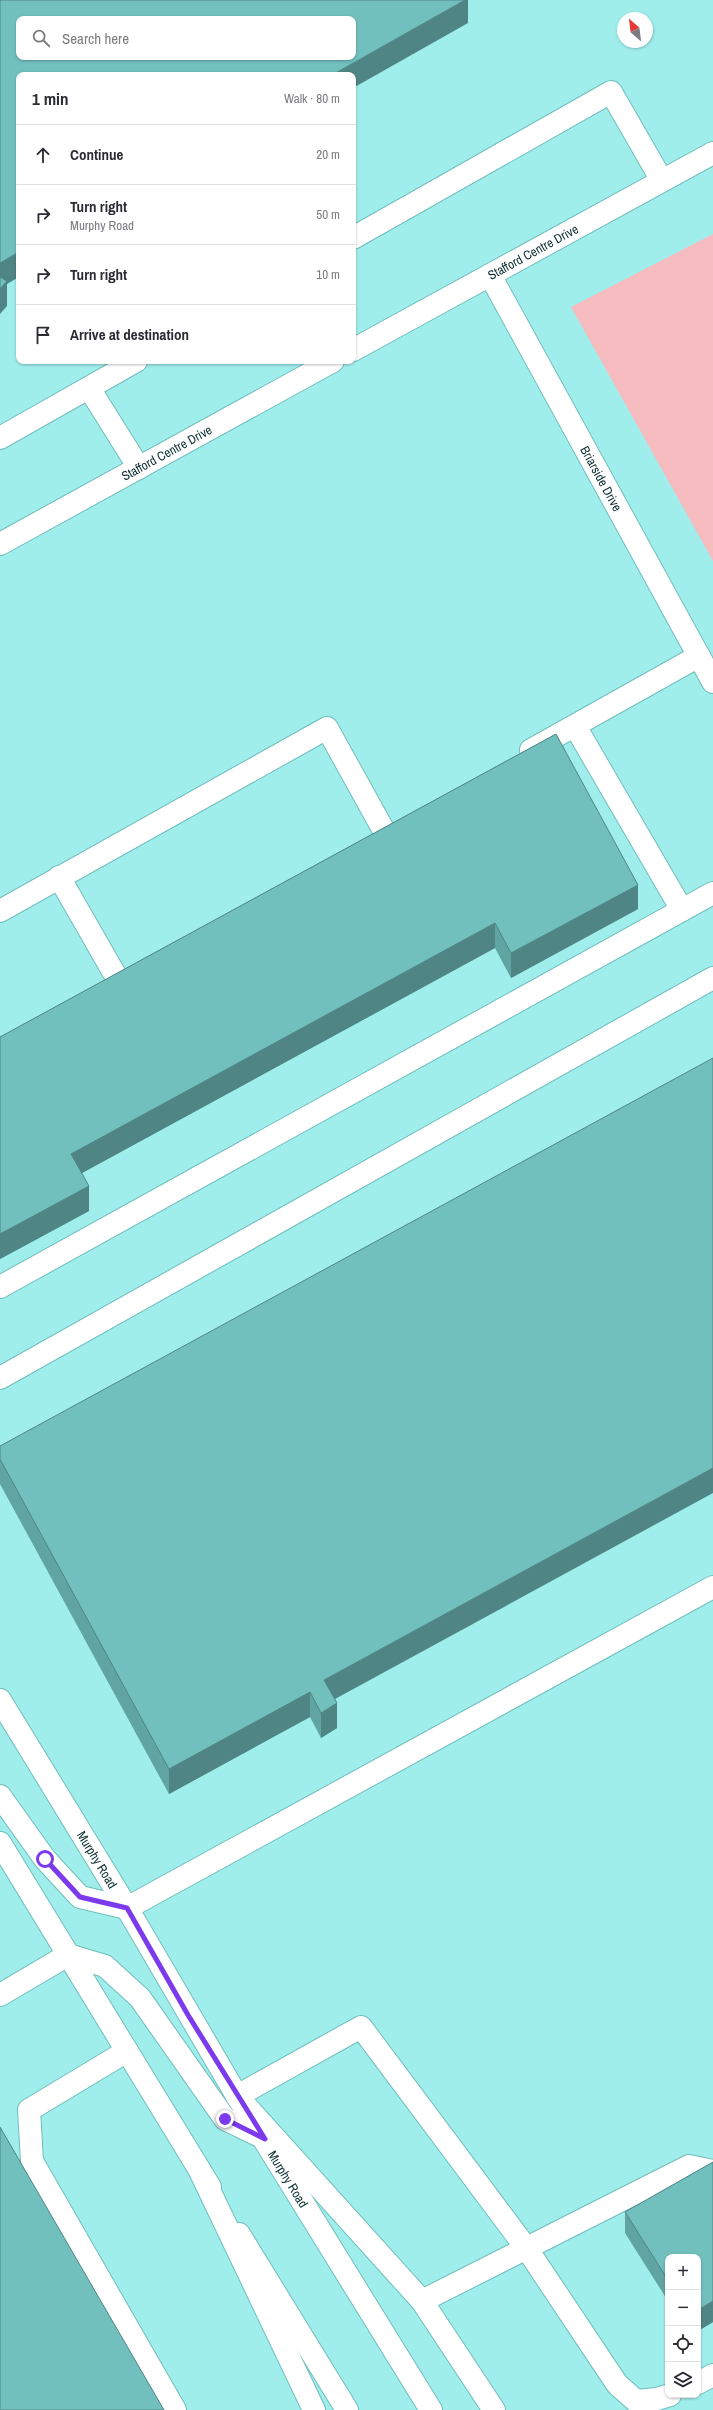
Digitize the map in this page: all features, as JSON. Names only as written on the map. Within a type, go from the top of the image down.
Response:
[{"type":"main road","points":[[356,236],[610,92],[661,179]]},
{"type":"main road","name":"Stafford Centre Drive","points":[[356,348],[661,179],[713,153]]},
{"type":"main road","name":"Briarside Drive","points":[[490,275],[713,682]]},
{"type":"main road","points":[[0,438],[131,364]]},
{"type":"main road","name":"Stafford Centre Drive","points":[[0,544],[328,364]]},
{"type":"main road","points":[[89,388],[140,468]]},
{"type":"main road","points":[[514,760],[699,656]]},
{"type":"main road","points":[[575,726],[682,910]]},
{"type":"main road","points":[[0,911],[327,728],[384,831]]},
{"type":"main road","points":[[364,843],[405,820]]},
{"type":"main road","points":[[59,877],[118,980]]},
{"type":"main road","points":[[0,1287],[713,893]]},
{"type":"main road","points":[[97,991],[139,968]]},
{"type":"main road","points":[[0,1378],[713,978]]},
{"type":"main road","points":[[0,1796],[45,1859],[80,1897],[127,1908],[713,1587]]},
{"type":"main road","name":"Murphy Road","points":[[0,1700],[127,1908],[237,2096],[265,2139],[431,2410]]},
{"type":"main road","points":[[0,1844],[347,2410]]},
{"type":"main road","points":[[0,1995],[68,1955],[105,1966],[140,1998],[225,2119],[265,2139]]},
{"type":"main road","points":[[494,2410],[422,2301],[237,2096],[361,2027],[527,2249],[617,2384],[636,2401],[657,2399],[665,2397]]},
{"type":"main road","points":[[127,2051],[29,2110],[32,2161],[175,2410]]},
{"type":"main road","points":[[422,2301],[689,2166],[713,2171]]},
{"type":"main road","points":[[200,2170],[314,2410]]},
{"type":"main road","points":[[701,2381],[713,2375]]},
{"type":"shaded area","points":[[713,234],[713,561],[571,307]]},
{"type":"building","points":[[0,0],[465,0],[337,72],[16,72],[16,254],[0,263]]},
{"type":"building","points":[[0,277],[7,281],[0,289]]},
{"type":"building","points":[[556,734],[638,885],[511,953],[495,923],[71,1154],[89,1186],[0,1234],[0,1037]]},
{"type":"building","points":[[713,1058],[713,1468],[324,1680],[337,1703],[321,1713],[310,1692],[169,1769],[0,1459],[0,1446]]},
{"type":"building","points":[[0,2127],[164,2410],[0,2410]]},
{"type":"building","points":[[713,2162],[713,2301],[701,2308],[701,2254],[665,2254],[665,2275],[625,2212]]},
{"type":"route","points":[[45,1859],[80,1897],[127,1908],[188,2015],[265,2139],[225,2119]]}]
